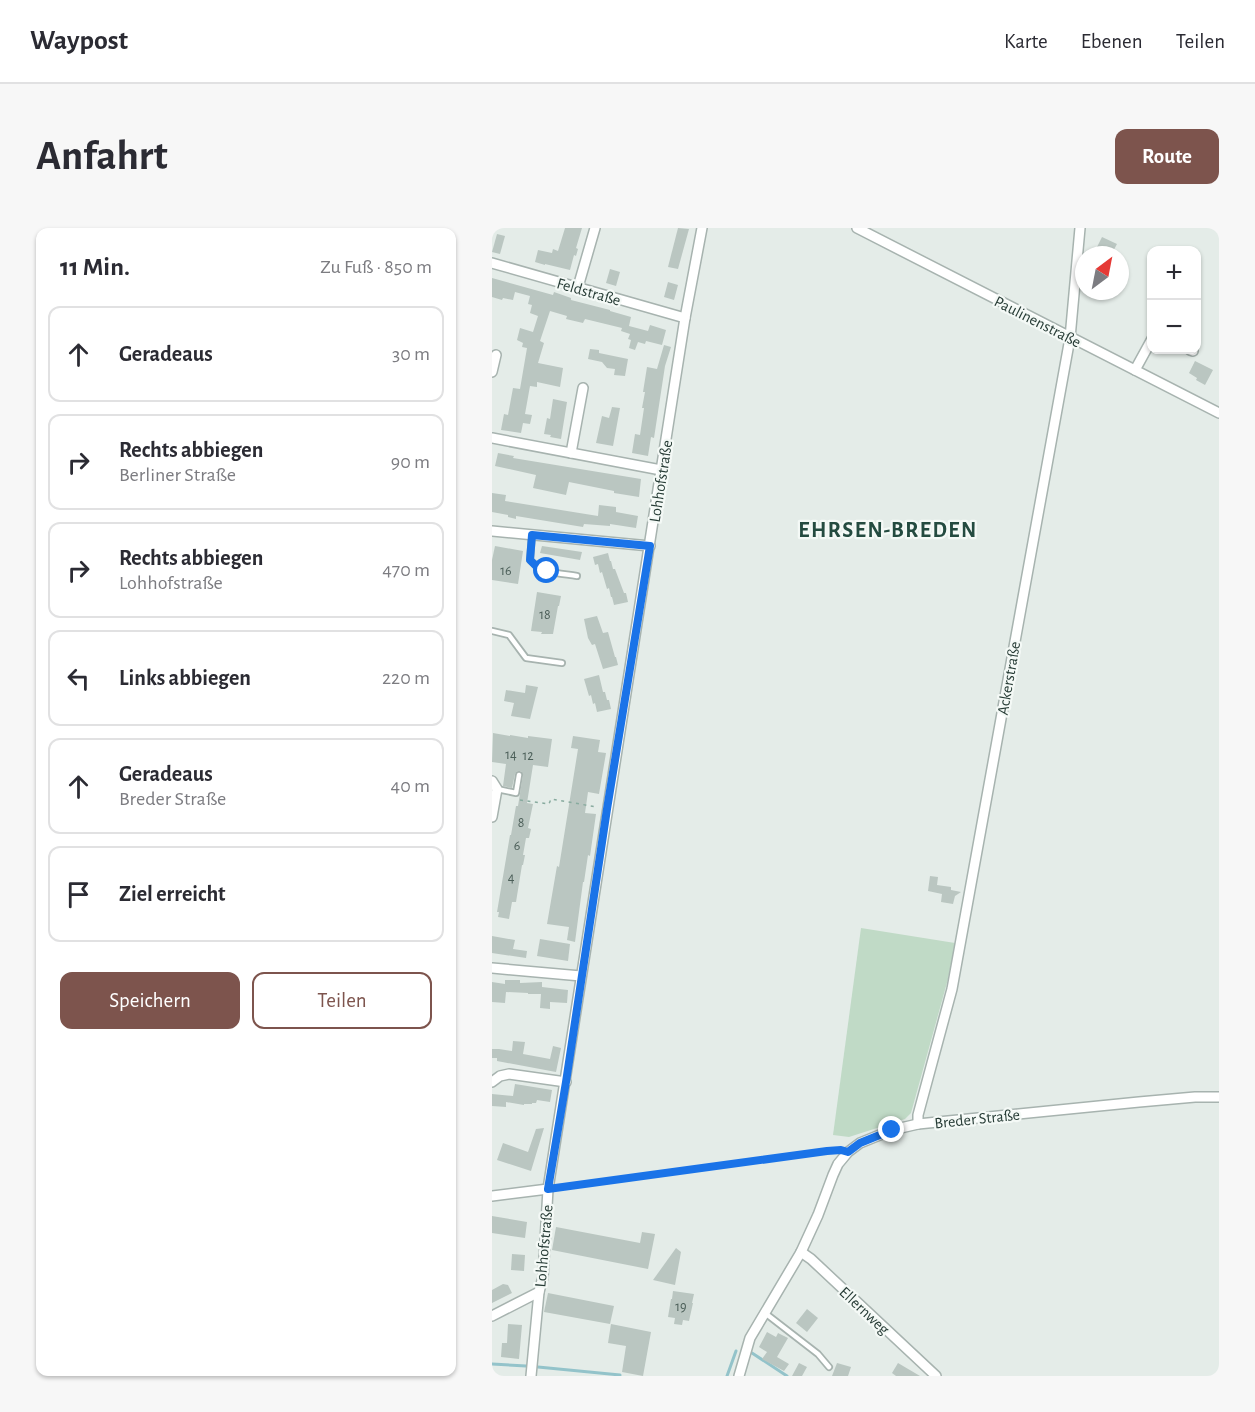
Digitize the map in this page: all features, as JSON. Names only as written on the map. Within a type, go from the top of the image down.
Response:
[{"type":"street","points":[[578,287],[595,228]]},
{"type":"street","name":"Lohhofstraße","points":[[531,1376],[538,1292],[543,1277],[548,1189],[685,318],[702,228]]},
{"type":"street","name":"Paulinenstraße","points":[[857,228],[1219,413]]},
{"type":"street","name":"Ackerstraße","points":[[918,1124],[918,1115],[952,989],[1070,338],[1080,228]]},
{"type":"street","name":"Feldstraße","points":[[492,264],[685,318]]},
{"type":"street","points":[[1135,370],[1147,348]]},
{"type":"street","points":[[492,372],[496,355]]},
{"type":"street","points":[[571,453],[583,388]]},
{"type":"street","points":[[492,438],[661,470]]},
{"type":"street","points":[[492,531],[650,546]]},
{"type":"street","points":[[492,817],[494,785]]},
{"type":"street","points":[[492,968],[581,976]]},
{"type":"street","points":[[492,1083],[500,1076],[509,1074],[566,1082]]},
{"type":"street","name":"Breder Straße","points":[[739,1376],[750,1338],[801,1252],[818,1215],[832,1175],[848,1152],[860,1143],[892,1130],[918,1124],[1139,1102],[1219,1097]]},
{"type":"street","points":[[492,1196],[548,1189]]},
{"type":"street","name":"Ellernweg","points":[[801,1252],[930,1374]]},
{"type":"street","points":[[492,1316],[538,1292]]},
{"type":"lane","points":[[532,535],[530,560],[537,567],[577,576]]},
{"type":"lane","points":[[492,632],[509,635],[526,658],[562,663]]},
{"type":"lane","points":[[494,785],[516,793],[519,775]]},
{"type":"lane","points":[[765,1313],[818,1354],[830,1367]]},
{"type":"path","points":[[517,800],[549,804],[551,799],[607,809]]},
{"type":"path","points":[[548,1189],[827,1151],[848,1152]]},
{"type":"green space","points":[[861,928],[955,943],[948,979],[911,1113],[905,1119],[849,1137],[833,1135]]},
{"type":"building","points":[[565,228],[582,228],[576,256],[574,255],[570,270],[535,262],[538,250],[552,253],[553,249],[558,251]]},
{"type":"building","points":[[678,228],[689,229],[678,269],[668,267]]},
{"type":"building","points":[[497,234],[505,236],[500,254],[492,252]]},
{"type":"building","points":[[1102,237],[1117,244],[1116,246],[1098,246]]},
{"type":"building","points":[[610,269],[620,272],[616,286],[606,283]]},
{"type":"building","points":[[492,278],[553,295],[554,292],[571,298],[571,300],[631,317],[629,326],[648,331],[650,325],[666,330],[662,345],[646,341],[645,344],[638,342],[635,350],[629,348],[630,334],[621,331],[622,328],[585,319],[583,323],[566,319],[567,316],[550,311],[540,341],[544,343],[538,363],[563,368],[560,387],[537,382],[537,387],[530,386],[525,414],[532,415],[530,424],[523,423],[521,433],[501,430],[504,414],[508,415],[513,388],[520,389],[527,348],[522,347],[523,343],[517,340],[520,328],[533,332],[538,316],[530,313],[532,305],[528,304],[530,296],[515,292],[513,300],[492,297]]},
{"type":"building","points":[[668,282],[678,285],[674,300],[664,297]]},
{"type":"building","points":[[664,345],[671,347],[665,366],[654,438],[651,437],[648,456],[632,453],[635,434],[640,435],[647,367],[657,369]]},
{"type":"building","points":[[590,349],[628,359],[625,376],[614,375],[615,369],[607,368],[602,362],[588,359]]},
{"type":"building","points":[[1195,361],[1213,370],[1205,385],[1189,373]]},
{"type":"building","points":[[553,399],[567,402],[561,439],[544,434],[547,418],[550,419]]},
{"type":"building","points":[[612,407],[620,408],[613,446],[596,443],[602,416],[609,418]]},
{"type":"building","points":[[498,453],[514,456],[513,458],[641,479],[639,497],[569,482],[566,495],[533,488],[536,475],[495,466]]},
{"type":"building","points":[[492,493],[506,495],[505,501],[598,516],[599,505],[616,507],[616,512],[638,516],[636,528],[610,524],[610,526],[584,524],[583,527],[516,516],[516,519],[492,512]]},
{"type":"building","points":[[495,546],[523,551],[518,584],[492,580]]},
{"type":"building","points":[[542,546],[582,552],[580,560],[540,553]]},
{"type":"building","points":[[608,553],[628,602],[614,605],[602,572],[600,573],[598,564],[595,565],[593,557]]},
{"type":"building","points":[[537,592],[561,596],[553,634],[531,631]]},
{"type":"building","points":[[597,616],[603,633],[608,632],[618,665],[603,669],[595,644],[592,645],[588,638],[584,619]]},
{"type":"building","points":[[599,675],[603,692],[609,700],[611,709],[597,712],[584,679]]},
{"type":"building","points":[[526,685],[538,687],[530,719],[511,716],[514,703],[504,701],[506,690],[525,693]]},
{"type":"building","points":[[493,733],[552,739],[548,767],[533,765],[527,803],[533,804],[528,828],[531,829],[529,838],[526,838],[516,902],[512,902],[509,919],[498,917],[499,912],[497,912],[523,775],[521,771],[517,771],[512,788],[503,786],[506,764],[492,762]]},
{"type":"building","points":[[573,736],[600,740],[598,752],[606,753],[599,794],[588,792],[585,813],[596,814],[590,856],[588,855],[583,882],[575,942],[567,940],[569,927],[547,924],[557,866],[559,867],[578,749],[571,748]]},
{"type":"building","points":[[930,876],[938,877],[937,885],[951,887],[951,890],[961,892],[955,896],[953,904],[941,902],[942,894],[928,891]]},
{"type":"building","points":[[492,936],[515,940],[513,949],[527,951],[526,958],[492,953]]},
{"type":"building","points":[[540,939],[570,944],[568,961],[537,956]]},
{"type":"building","points":[[505,980],[520,980],[520,983],[542,982],[542,987],[568,990],[567,1003],[550,1002],[550,1009],[540,1008],[541,994],[506,992],[505,1003],[492,1002],[492,982],[505,984]]},
{"type":"building","points":[[513,1041],[525,1042],[523,1054],[550,1059],[553,1046],[561,1048],[556,1072],[497,1061],[497,1058],[492,1058],[492,1049],[512,1051]]},
{"type":"building","points":[[515,1084],[552,1090],[550,1102],[537,1100],[536,1103],[524,1105],[506,1102],[506,1107],[492,1106],[492,1094],[513,1096]]},
{"type":"building","points":[[544,1128],[531,1171],[497,1160],[503,1143],[528,1152],[536,1129]]},
{"type":"building","points":[[492,1216],[527,1222],[525,1238],[492,1233]]},
{"type":"building","points":[[556,1227],[640,1243],[642,1232],[655,1234],[648,1269],[552,1250]]},
{"type":"building","points":[[676,1248],[681,1252],[675,1285],[653,1280]]},
{"type":"building","points":[[512,1254],[525,1255],[524,1271],[511,1270]]},
{"type":"building","points":[[503,1284],[508,1285],[512,1293],[492,1303],[492,1290]]},
{"type":"building","points":[[673,1291],[694,1294],[689,1321],[683,1320],[682,1325],[674,1324],[675,1318],[668,1317]]},
{"type":"building","points":[[548,1293],[614,1306],[610,1324],[544,1312]]},
{"type":"building","points":[[807,1309],[818,1318],[807,1332],[796,1323]]},
{"type":"building","points":[[508,1324],[522,1325],[519,1359],[501,1357],[502,1343],[507,1343]]},
{"type":"building","points":[[611,1324],[651,1332],[643,1376],[622,1372],[626,1346],[608,1343]]},
{"type":"building","points":[[767,1332],[776,1337],[778,1333],[788,1338],[777,1357],[789,1364],[784,1371],[762,1359],[767,1352],[759,1347]]},
{"type":"building","points":[[799,1363],[807,1367],[802,1376],[792,1376]]},
{"type":"building","points":[[837,1363],[851,1367],[848,1376],[832,1376]]},
{"type":"building","points":[[898,1363],[920,1376],[896,1376],[892,1373]]},
{"type":"waterway","points":[[727,1376],[736,1351]]},
{"type":"waterway","points":[[752,1353],[787,1376]]},
{"type":"waterway","points":[[492,1364],[526,1366]]},
{"type":"waterway","points":[[538,1367],[620,1375]]},
{"type":"district","name":"EHRSEN-BREDEN","points":[[888,529]]},
{"type":"route","points":[[547,571],[537,567],[530,560],[532,535],[650,546],[548,1189],[827,1151],[848,1152],[860,1143],[892,1130]]}]
